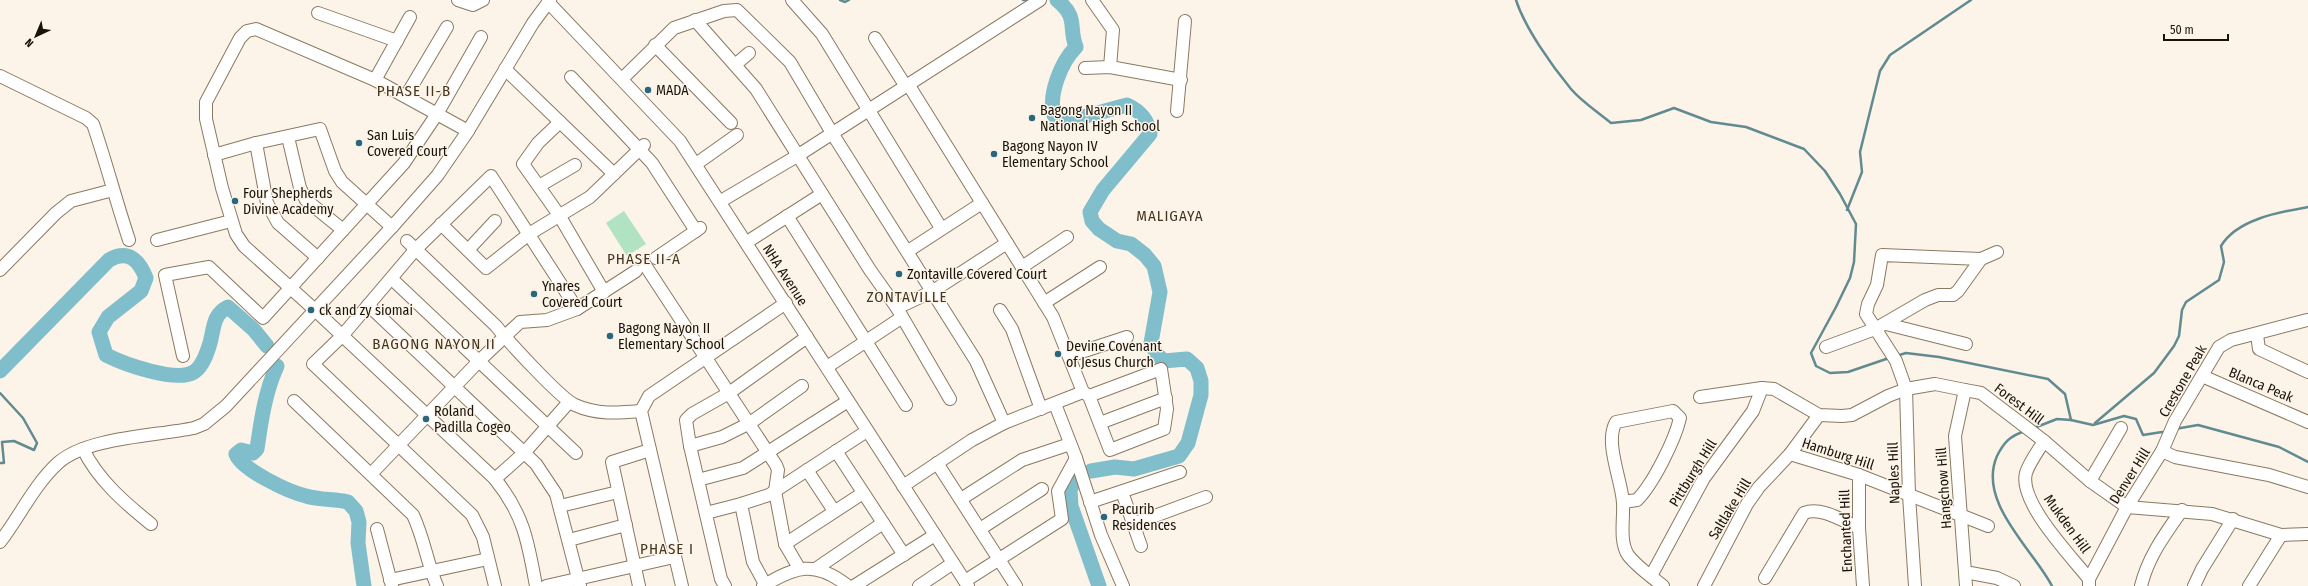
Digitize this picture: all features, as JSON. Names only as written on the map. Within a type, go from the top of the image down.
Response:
[{"type":"street","points":[[458,0],[473,5],[483,0]]},
{"type":"street","points":[[792,0],[822,34],[941,228]]},
{"type":"street","points":[[720,202],[797,156],[1040,0]]},
{"type":"street","points":[[1092,0],[1113,30],[1110,68]]},
{"type":"street","points":[[0,542],[31,496],[58,463],[66,456],[83,449],[109,442],[184,430],[204,424],[226,406],[392,227],[437,176],[468,131],[533,23],[549,1]]},
{"type":"street","name":"NHA Avenue","points":[[549,1],[680,141],[747,242],[848,402],[966,584]]},
{"type":"street","points":[[622,79],[674,28],[724,11],[736,10],[790,62],[832,133],[908,251],[976,361],[1004,423]]},
{"type":"street","points":[[318,13],[397,41]]},
{"type":"street","points":[[375,80],[410,17]]},
{"type":"street","points":[[695,20],[756,89],[797,156],[899,313],[950,399]]},
{"type":"street","points":[[1177,111],[1185,21]]},
{"type":"street","points":[[406,96],[447,27]]},
{"type":"street","points":[[468,131],[375,80],[256,29],[247,31],[240,38],[206,102],[206,119],[231,221],[236,234],[244,246],[315,310],[495,479],[506,493],[522,521],[536,586]]},
{"type":"street","points":[[183,356],[165,275],[209,267],[263,318],[404,163],[437,114],[481,37]]},
{"type":"street","points":[[875,38],[982,203],[1053,317],[1069,356],[1086,394],[1100,423],[1109,449],[1112,451],[1164,430],[1166,398],[1161,369],[1086,394],[1055,404],[1004,423],[972,440],[903,486]]},
{"type":"street","points":[[655,45],[731,123]]},
{"type":"street","points":[[735,65],[749,53]]},
{"type":"street","points":[[1085,68],[1110,68],[1180,80]]},
{"type":"street","points":[[505,69],[614,174]]},
{"type":"street","points":[[0,76],[86,118],[92,124],[110,174],[113,190],[129,240]]},
{"type":"street","points":[[371,474],[479,361],[520,322],[547,320],[576,309],[698,230],[642,147],[571,77]]},
{"type":"street","points":[[560,122],[538,143],[523,164],[559,215],[604,292]]},
{"type":"street","points":[[214,155],[256,143],[320,129],[335,171],[342,182],[392,227]]},
{"type":"street","points":[[696,164],[737,135]]},
{"type":"street","points":[[288,137],[300,188],[306,200],[343,230]]},
{"type":"street","points":[[256,143],[267,203],[278,223],[318,258]]},
{"type":"street","points":[[440,224],[486,268],[529,234],[590,197],[642,147]]},
{"type":"street","points":[[539,186],[575,165]]},
{"type":"street","points":[[495,586],[483,537],[472,515],[313,364],[342,336],[440,224],[491,176],[576,309]]},
{"type":"street","points":[[0,270],[56,213],[71,201],[113,190]]},
{"type":"street","points":[[747,242],[822,194]]},
{"type":"street","points":[[908,251],[941,228],[982,203]]},
{"type":"street","points":[[787,216],[906,405]]},
{"type":"street","points":[[157,240],[231,221]]},
{"type":"street","points":[[468,250],[495,221]]},
{"type":"street","points":[[1022,267],[1067,237]]},
{"type":"street","points":[[406,241],[496,326],[569,402],[605,413],[642,411]]},
{"type":"street","points":[[827,367],[866,342],[899,313],[1007,243]]},
{"type":"street","points":[[1826,347],[1886,324],[1925,300],[1938,295],[1953,295],[1958,291],[1981,259],[1997,252]]},
{"type":"street","name":"Naples Hill","points":[[1915,586],[1909,495],[1906,389],[1893,356],[1866,314],[1868,304],[1877,285],[1882,254],[1981,259]]},
{"type":"street","points":[[646,265],[705,357],[750,423],[778,470],[775,491],[785,544],[799,568]]},
{"type":"street","points":[[1044,303],[1100,267]]},
{"type":"street","points":[[392,279],[576,453]]},
{"type":"street","points":[[682,586],[674,557],[642,411],[650,396],[786,303]]},
{"type":"street","points":[[368,305],[536,464],[556,494],[579,582]]},
{"type":"street","points":[[1000,310],[1012,329],[1041,409]]},
{"type":"street","name":"Crestone Peak","points":[[2162,452],[2175,420],[2220,347],[2231,340],[2257,335],[2308,319]]},
{"type":"street","points":[[1886,324],[1966,344]]},
{"type":"street","points":[[2257,335],[2259,349],[2308,372]]},
{"type":"street","points":[[725,586],[721,579],[686,423],[688,417],[729,393],[807,337]]},
{"type":"street","points":[[1069,356],[1127,337]]},
{"type":"street","name":"Blanca Peak","points":[[2202,376],[2308,422]]},
{"type":"street","name":"Forest Hill","points":[[1819,415],[1852,415],[1888,396],[1906,389],[1935,384],[1981,394],[2044,441],[2090,481],[2127,507]]},
{"type":"street","points":[[690,446],[722,437],[750,423],[802,386]]},
{"type":"street","points":[[1700,397],[1762,388],[1774,389],[1819,415]]},
{"type":"street","name":"Pittburgh Hill","points":[[1651,576],[1704,478],[1753,411],[1762,388]]},
{"type":"street","name":"Hangchow Hill","points":[[1965,390],[1955,436],[1966,586]]},
{"type":"street","points":[[1100,423],[1166,398]]},
{"type":"street","points":[[294,401],[413,515],[422,534],[431,573],[437,586]]},
{"type":"street","points":[[495,479],[524,453],[569,402]]},
{"type":"street","points":[[698,480],[743,468],[848,402]]},
{"type":"street","points":[[1055,404],[1076,458],[1101,535],[1123,586]]},
{"type":"street","points":[[1623,502],[1637,500],[1653,477],[1677,433],[1680,418],[1673,411],[1616,422],[1612,427],[1613,449],[1623,502],[1622,534],[1628,554],[1663,586]]},
{"type":"street","name":"Saltlake Hill","points":[[1704,586],[1747,504],[1759,487],[1790,454],[1819,415]]},
{"type":"street","points":[[2090,481],[2121,428]]},
{"type":"street","points":[[706,513],[741,504],[775,491],[867,431]]},
{"type":"street","name":"Mukden Hill","points":[[2044,441],[2026,474],[2030,501],[2089,582]]},
{"type":"street","points":[[961,499],[1022,460],[1070,444]]},
{"type":"street","points":[[83,449],[93,468],[107,484],[152,524]]},
{"type":"street","points":[[639,586],[612,462],[650,450]]},
{"type":"street","points":[[836,451],[904,555]]},
{"type":"street","name":"Denver Hill","points":[[2089,582],[2127,507],[2162,452],[2175,457],[2269,475],[2308,487]]},
{"type":"street","name":"Hamburg Hill","points":[[1790,454],[1859,475],[1988,526]]},
{"type":"street","points":[[966,584],[999,559],[1062,519],[1058,491],[1076,458]]},
{"type":"street","points":[[937,463],[1016,586]]},
{"type":"street","points":[[807,470],[834,511]]},
{"type":"street","points":[[1090,502],[1180,472]]},
{"type":"street","name":"Enchanted Hill","points":[[1859,475],[1859,528],[1863,586]]},
{"type":"street","points":[[980,529],[1042,489]]},
{"type":"street","points":[[560,506],[618,492]]},
{"type":"street","points":[[1122,492],[1141,546]]},
{"type":"street","points":[[785,544],[863,493]]},
{"type":"street","points":[[1133,524],[1206,497]]},
{"type":"street","points":[[741,504],[753,562],[764,585],[799,568],[817,568],[834,575],[848,586]]},
{"type":"street","points":[[2127,507],[2182,510],[2233,519],[2281,535],[2308,534]]},
{"type":"street","points":[[1765,578],[1804,513],[1812,510],[1821,512],[1859,528]]},
{"type":"street","points":[[2141,586],[2148,564],[2155,550],[2182,510]]},
{"type":"street","points":[[2194,586],[2202,569],[2233,519]]},
{"type":"street","points":[[817,568],[883,523]]},
{"type":"street","points":[[569,540],[626,525]]},
{"type":"street","points":[[377,529],[375,543],[391,583],[488,559]]},
{"type":"street","points":[[854,586],[935,535]]},
{"type":"street","points":[[2249,586],[2281,535]]},
{"type":"street","points":[[546,586],[579,582],[634,566],[674,557]]},
{"type":"street","points":[[919,586],[953,564]]},
{"type":"street","points":[[1965,572],[1997,578],[2014,586]]},
{"type":"green space","name":"Ynares Covered Court","points":[[624,211],[646,244],[627,256],[606,223]]},
{"type":"waterway","points":[[840,0],[845,2],[849,0]]},
{"type":"waterway","points":[[1057,0],[1064,6],[1071,17],[1076,47],[1065,61],[1057,79],[1053,98],[1054,115],[1075,119],[1127,105],[1143,116],[1150,134],[1103,190],[1090,212],[1092,221],[1099,229],[1117,241],[1131,244],[1145,255],[1154,266],[1160,292],[1151,343],[1156,353],[1163,361],[1187,359],[1197,368],[1201,381],[1201,395],[1188,443],[1179,456],[1134,469],[1115,467],[1091,471]]},
{"type":"waterway","points":[[1516,0],[1532,34],[1564,80],[1580,98],[1611,123],[1641,120],[1674,108],[1711,122],[1746,127],[1804,149],[1825,171],[1840,194],[1856,224],[1854,262],[1850,278],[1811,353],[1816,366],[1830,373],[1848,372],[1889,358]]},
{"type":"waterway","points":[[1847,210],[1862,172],[1860,152],[1880,71],[1890,55],[1971,0]]},
{"type":"waterway","points":[[2095,423],[2154,373],[2174,346],[2179,336],[2182,310],[2186,302],[2219,280],[2224,262],[2221,246],[2228,237],[2237,229],[2260,218],[2285,211],[2308,207]]},
{"type":"waterway","points":[[0,371],[109,260],[122,256],[127,256],[136,261],[146,278],[141,291],[108,317],[99,332],[106,355],[125,363],[163,374],[186,375],[194,372],[200,366],[206,355],[219,313],[228,307],[254,330],[267,346]]},
{"type":"waterway","points":[[1896,356],[1906,353],[1939,357],[2048,379],[2065,394],[2071,420]]},
{"type":"waterway","points":[[277,366],[266,396],[257,449],[253,453],[241,450],[236,454],[247,467],[256,473],[267,480],[298,494],[348,502],[356,511],[359,522],[358,543],[364,586]]},
{"type":"waterway","points":[[0,393],[23,418],[37,443],[34,450],[14,441],[2,442],[4,463],[0,463]]},
{"type":"waterway","points":[[2034,428],[2057,419],[2071,420],[2093,425],[2124,416],[2136,419],[2143,435],[2162,432]]},
{"type":"waterway","points":[[2175,429],[2198,425],[2279,447],[2308,462]]},
{"type":"waterway","points":[[2025,431],[2008,440],[1997,456],[1993,473],[1994,490],[2000,507],[2010,524],[2052,586]]},
{"type":"waterway","points":[[1075,479],[1070,490],[1071,506],[1099,586]]},
{"type":"place","name":"MADA","points":[[648,90]]},
{"type":"place","name":"Bagong Nayon II National High School","points":[[1032,118]]},
{"type":"place","name":"San Luis Covered Court","points":[[359,143]]},
{"type":"place","name":"Bagong Nayon IV Elementary School","points":[[994,154]]},
{"type":"place","name":"Four Shepherds Divine Academy","points":[[235,201]]},
{"type":"place","name":"Zontaville Covered Court","points":[[899,274]]},
{"type":"place","name":"Ynares Covered Court","points":[[534,294]]},
{"type":"place","name":"ck and zy siomai","points":[[311,310]]},
{"type":"place","name":"Bagong Nayon II Elementary School","points":[[610,336]]},
{"type":"place","name":"Devine Covenant of Jesus Church","points":[[1058,354]]},
{"type":"place","name":"Roland Padilla Cogeo","points":[[426,419]]},
{"type":"place","name":"Pacurib Residences","points":[[1104,517]]},
{"type":"district","name":"PHASE II-B","points":[[414,91]]},
{"type":"district","name":"MALIGAYA","points":[[1170,216]]},
{"type":"district","name":"PHASE II-A","points":[[644,259]]},
{"type":"district","name":"ZONTAVILLE","points":[[907,297]]},
{"type":"district","name":"BAGONG NAYON II","points":[[434,344]]},
{"type":"district","name":"PHASE I","points":[[667,549]]}]
